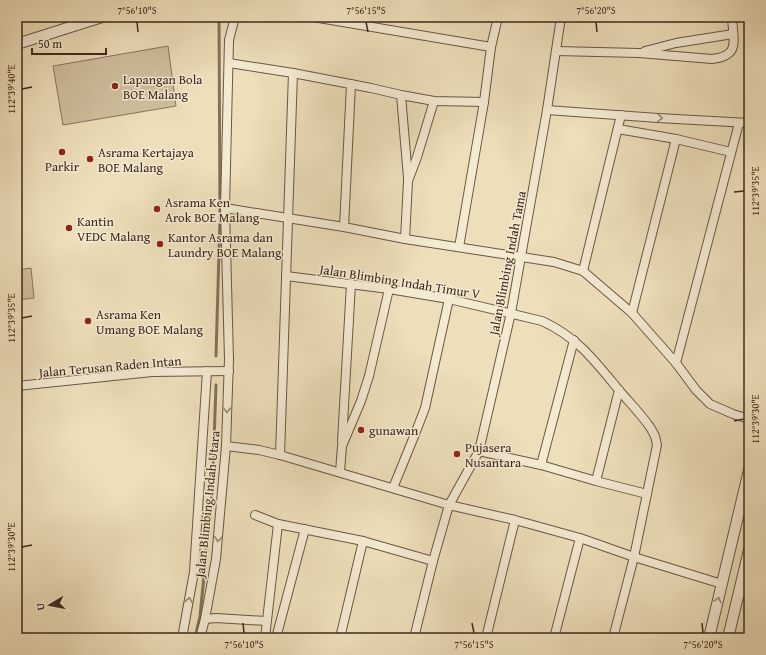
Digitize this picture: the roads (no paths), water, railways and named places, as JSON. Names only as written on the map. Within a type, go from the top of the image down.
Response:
[{"type":"street","points":[[17,43],[73,21],[102,17]]},
{"type":"street","name":"Jalan Blimbing Indah Utara","points":[[200,638],[216,559],[226,446],[229,371],[224,208],[229,40],[235,17]]},
{"type":"street","points":[[313,17],[491,47]]},
{"type":"street","points":[[459,247],[484,102],[491,47],[498,17]]},
{"type":"street","name":"Jalan Blimbing Indah Tama","points":[[414,638],[433,561],[449,505],[479,451],[511,313],[547,110],[561,17]]},
{"type":"street","points":[[556,51],[639,53],[712,59],[725,57],[731,52],[734,42],[732,17]]},
{"type":"street","points":[[639,53],[676,43],[733,34]]},
{"type":"street","points":[[228,64],[293,73],[371,88],[401,96],[434,101],[484,102]]},
{"type":"street","points":[[280,455],[293,73]]},
{"type":"street","points":[[344,227],[350,84]]},
{"type":"street","points":[[401,96],[408,181],[404,239]]},
{"type":"street","points":[[408,181],[434,101]]},
{"type":"street","points":[[547,110],[749,123]]},
{"type":"street","points":[[583,271],[621,115]]},
{"type":"street","points":[[676,363],[739,123]]},
{"type":"street","points":[[618,129],[676,139],[731,152]]},
{"type":"street","points":[[632,313],[676,139]]},
{"type":"street","points":[[224,208],[344,227],[404,239],[554,262],[583,271],[632,313],[676,363],[696,390],[710,404],[722,410],[749,419]]},
{"type":"street","name":"Jalan Blimbing Indah Timur V","points":[[286,276],[390,289],[449,299],[542,321],[556,327],[574,340],[601,368],[650,427],[657,445],[634,557],[613,638]]},
{"type":"street","points":[[340,472],[350,284]]},
{"type":"street","points":[[342,446],[361,401],[369,376],[390,289]]},
{"type":"street","points":[[392,488],[416,434],[425,408],[449,299]]},
{"type":"street","points":[[541,465],[574,340]]},
{"type":"street","name":"Jalan Terusan Raden Intan","points":[[17,386],[152,372],[229,371]]},
{"type":"street","name":"Jalan Blimbing Indah Utara","points":[[182,638],[194,572],[207,372]]},
{"type":"street","points":[[596,481],[619,390]]},
{"type":"street","points":[[226,446],[259,450],[280,455],[449,505],[514,520],[580,538],[634,557],[722,584]]},
{"type":"street","points":[[479,451],[541,465],[647,494]]},
{"type":"street","points":[[709,638],[749,470]]},
{"type":"street","points":[[255,515],[278,524],[363,542],[433,561]]},
{"type":"street","points":[[486,638],[514,520]]},
{"type":"street","points":[[265,638],[278,524]]},
{"type":"street","points":[[276,638],[305,529]]},
{"type":"street","points":[[554,638],[580,538]]},
{"type":"street","points":[[340,638],[363,542]]},
{"type":"street","points":[[728,638],[744,592],[749,550]]},
{"type":"street","points":[[205,619],[216,618],[266,621]]},
{"type":"waterway","points":[[216,356],[220,217],[219,17]]},
{"type":"waterway","points":[[195,638],[200,616],[212,498],[216,385]]},
{"type":"place","name":"Lapangan Bola BOE Malang","points":[[115,86]]},
{"type":"place","name":"Parkir","points":[[62,152]]},
{"type":"place","name":"Asrama Kertajaya BOE Malang","points":[[90,159]]},
{"type":"place","name":"Asrama Ken Arok BOE Malang","points":[[157,209]]},
{"type":"place","name":"Kantin VEDC Malang","points":[[69,228]]},
{"type":"place","name":"Kantor Asrama dan Laundry BOE Malang","points":[[160,244]]},
{"type":"place","name":"Asrama Ken Umang BOE Malang","points":[[88,321]]},
{"type":"place","name":"gunawan","points":[[361,430]]},
{"type":"place","name":"Pujasera Nusantara","points":[[457,454]]}]
